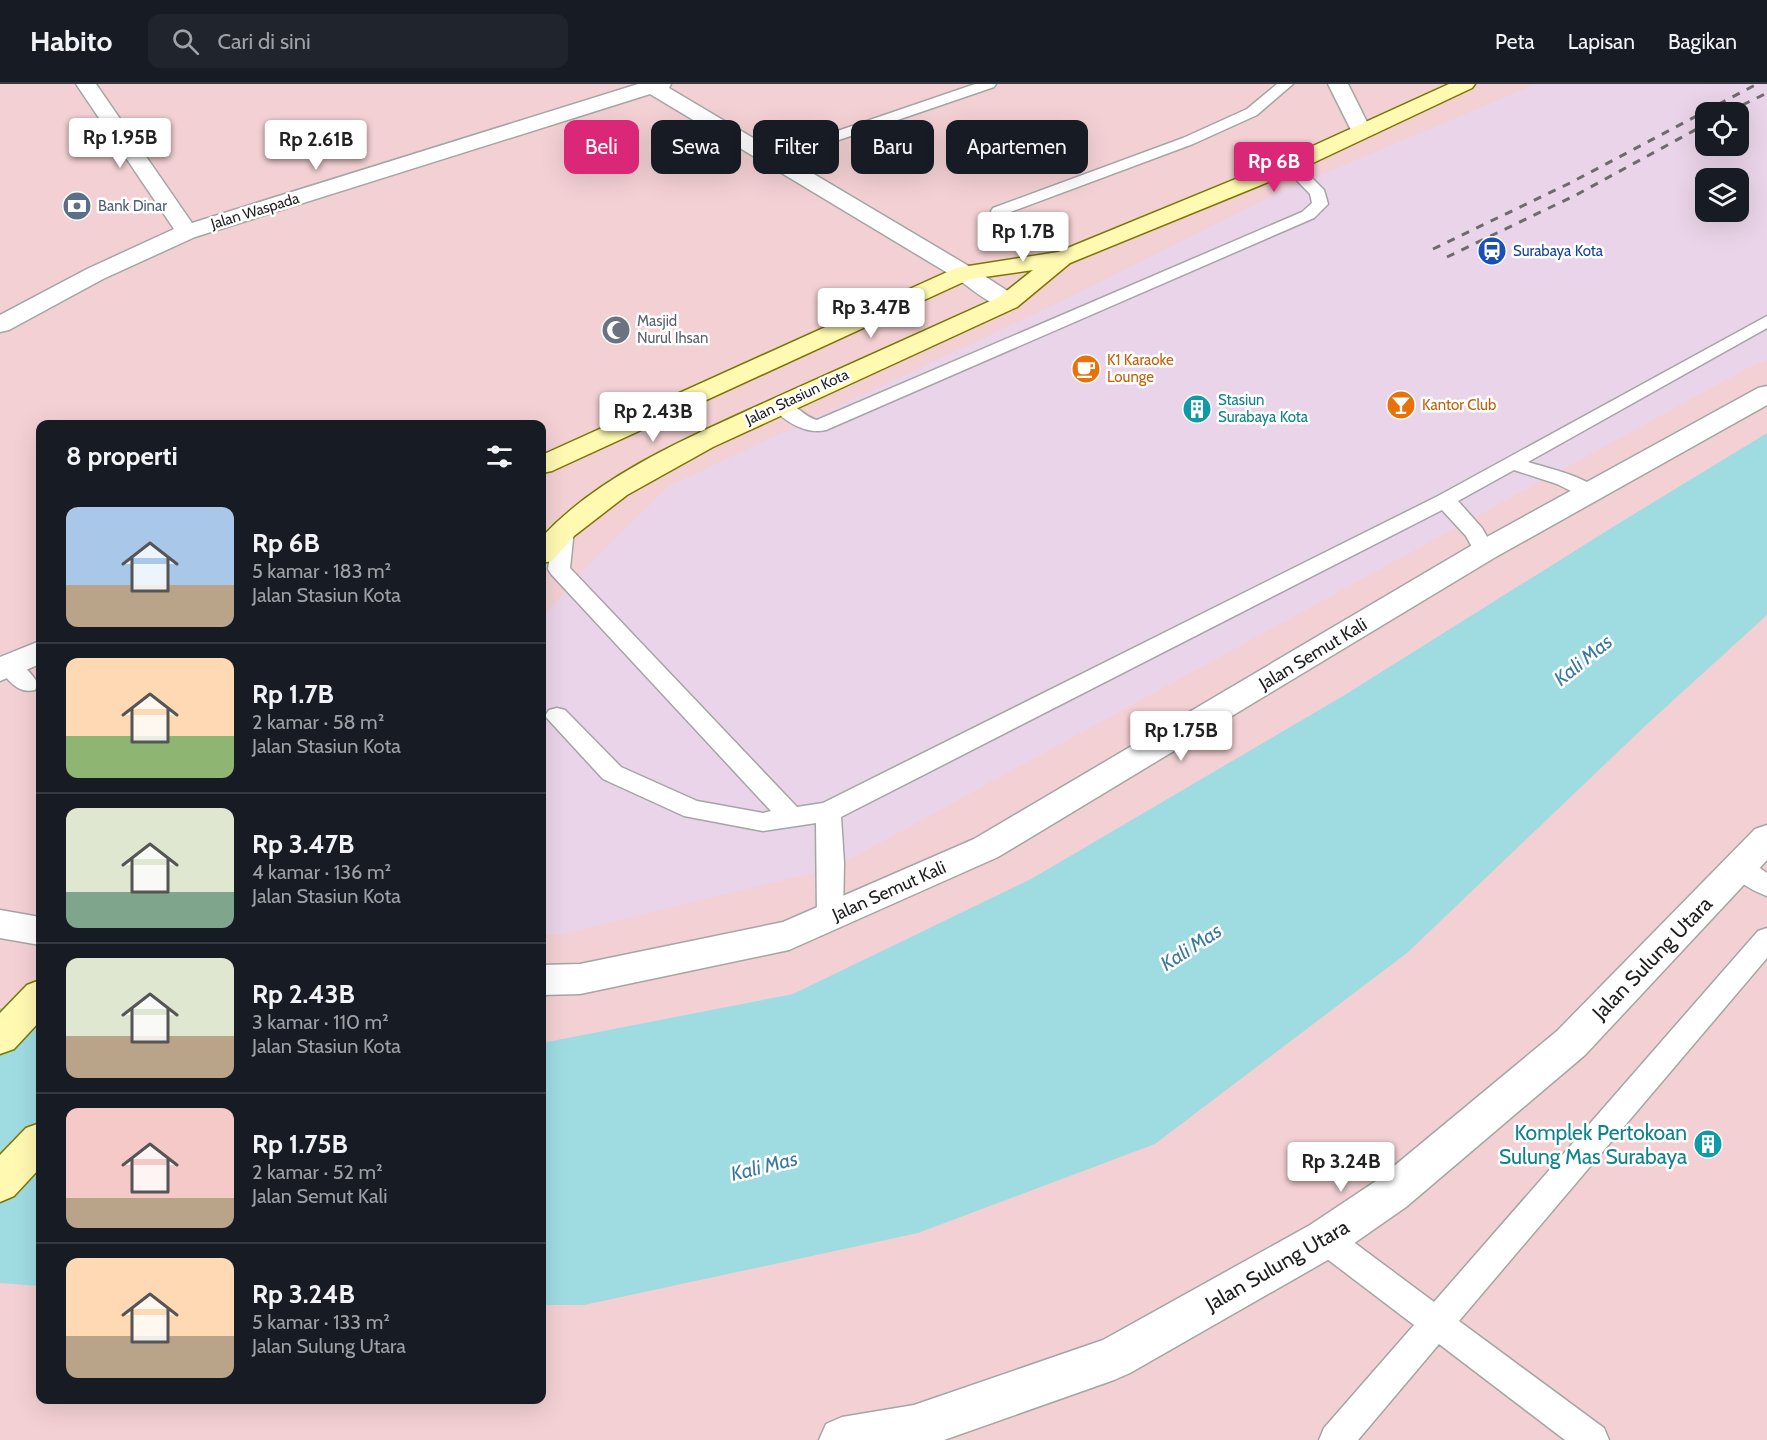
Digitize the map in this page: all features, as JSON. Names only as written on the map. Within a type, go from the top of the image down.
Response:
[{"type":"main road","name":"Jalan Stasiun Kota","points":[[546,463],[964,273],[1063,258],[1290,165],[1465,84]]},
{"type":"main road","name":"Jalan Stasiun Kota","points":[[546,550],[564,530],[617,489],[703,441],[1008,302],[1063,258]]},
{"type":"main road","points":[[0,1038],[36,1000]]},
{"type":"main road","points":[[0,1183],[36,1145]]},
{"type":"street","points":[[86,84],[187,232]]},
{"type":"street","points":[[1338,84],[1361,132]]},
{"type":"street","points":[[654,85],[1008,302]]},
{"type":"street","name":"Jalan Waspada","points":[[3,320],[95,274],[187,232],[654,85]]},
{"type":"street","name":"Jalan Semut Kali","points":[[546,980],[580,979],[789,935],[986,848],[1484,551],[1767,394]]},
{"type":"street","points":[[9,669],[36,654]]},
{"type":"street","name":"Jalan Sulung Utara","points":[[842,1440],[921,1434],[1114,1358],[1325,1239],[1391,1194],[1571,1043],[1753,877],[1767,838]]},
{"type":"street","points":[[0,924],[36,930]]},
{"type":"lane","points":[[839,135],[989,84]]},
{"type":"lane","points":[[999,211],[1188,141],[1252,112],[1286,84]]},
{"type":"lane","points":[[781,405],[803,422],[819,426],[1308,215],[1320,204],[1318,194],[1290,165]]},
{"type":"lane","points":[[557,716],[612,773],[693,809],[763,822],[828,812],[1445,500],[1767,321]]},
{"type":"lane","points":[[1512,463],[1564,480],[1590,493]]},
{"type":"lane","points":[[1445,500],[1475,533],[1484,551]]},
{"type":"lane","points":[[564,530],[559,569],[792,818]]},
{"type":"lane","points":[[828,812],[831,863],[830,917]]},
{"type":"lane","points":[[1335,1440],[1767,939]]},
{"type":"lane","points":[[1325,1239],[1592,1440]]},
{"type":"shaded area","points":[[0,84],[1767,84],[1767,1440],[0,1440]]},
{"type":"shaded area","points":[[1536,84],[1767,84],[1767,360],[1748,368],[834,868],[559,935],[546,934],[546,613],[593,560],[669,486],[1064,300],[1276,194]]},
{"type":"water","name":"Kali Mas","points":[[1767,433],[1767,615],[1644,727],[1407,953],[1155,1144],[918,1233],[584,1305],[546,1305],[546,1042],[793,994],[1031,879],[1343,696]]},
{"type":"water","points":[[0,1008],[36,1011],[36,1286],[0,1283]]},
{"type":"railway","points":[[1433,249],[1570,183],[1757,84]]},
{"type":"railway","points":[[1749,102],[1767,93]]},
{"type":"railway","points":[[1447,257],[1576,195],[1695,130]]},
{"type":"place","name":"Bank Dinar","points":[[77,206]]},
{"type":"place","name":"Surabaya Kota","points":[[1492,251]]},
{"type":"place","name":"Masjid Nurul Ihsan","points":[[616,330]]},
{"type":"place","name":"K1 Karaoke Lounge","points":[[1086,369]]},
{"type":"place","name":"Kantor Club","points":[[1401,405]]},
{"type":"place","name":"Stasiun Surabaya Kota","points":[[1197,409]]},
{"type":"place","name":"Komplek Pertokoan Sulung Mas Surabaya","points":[[1708,1144]]}]
